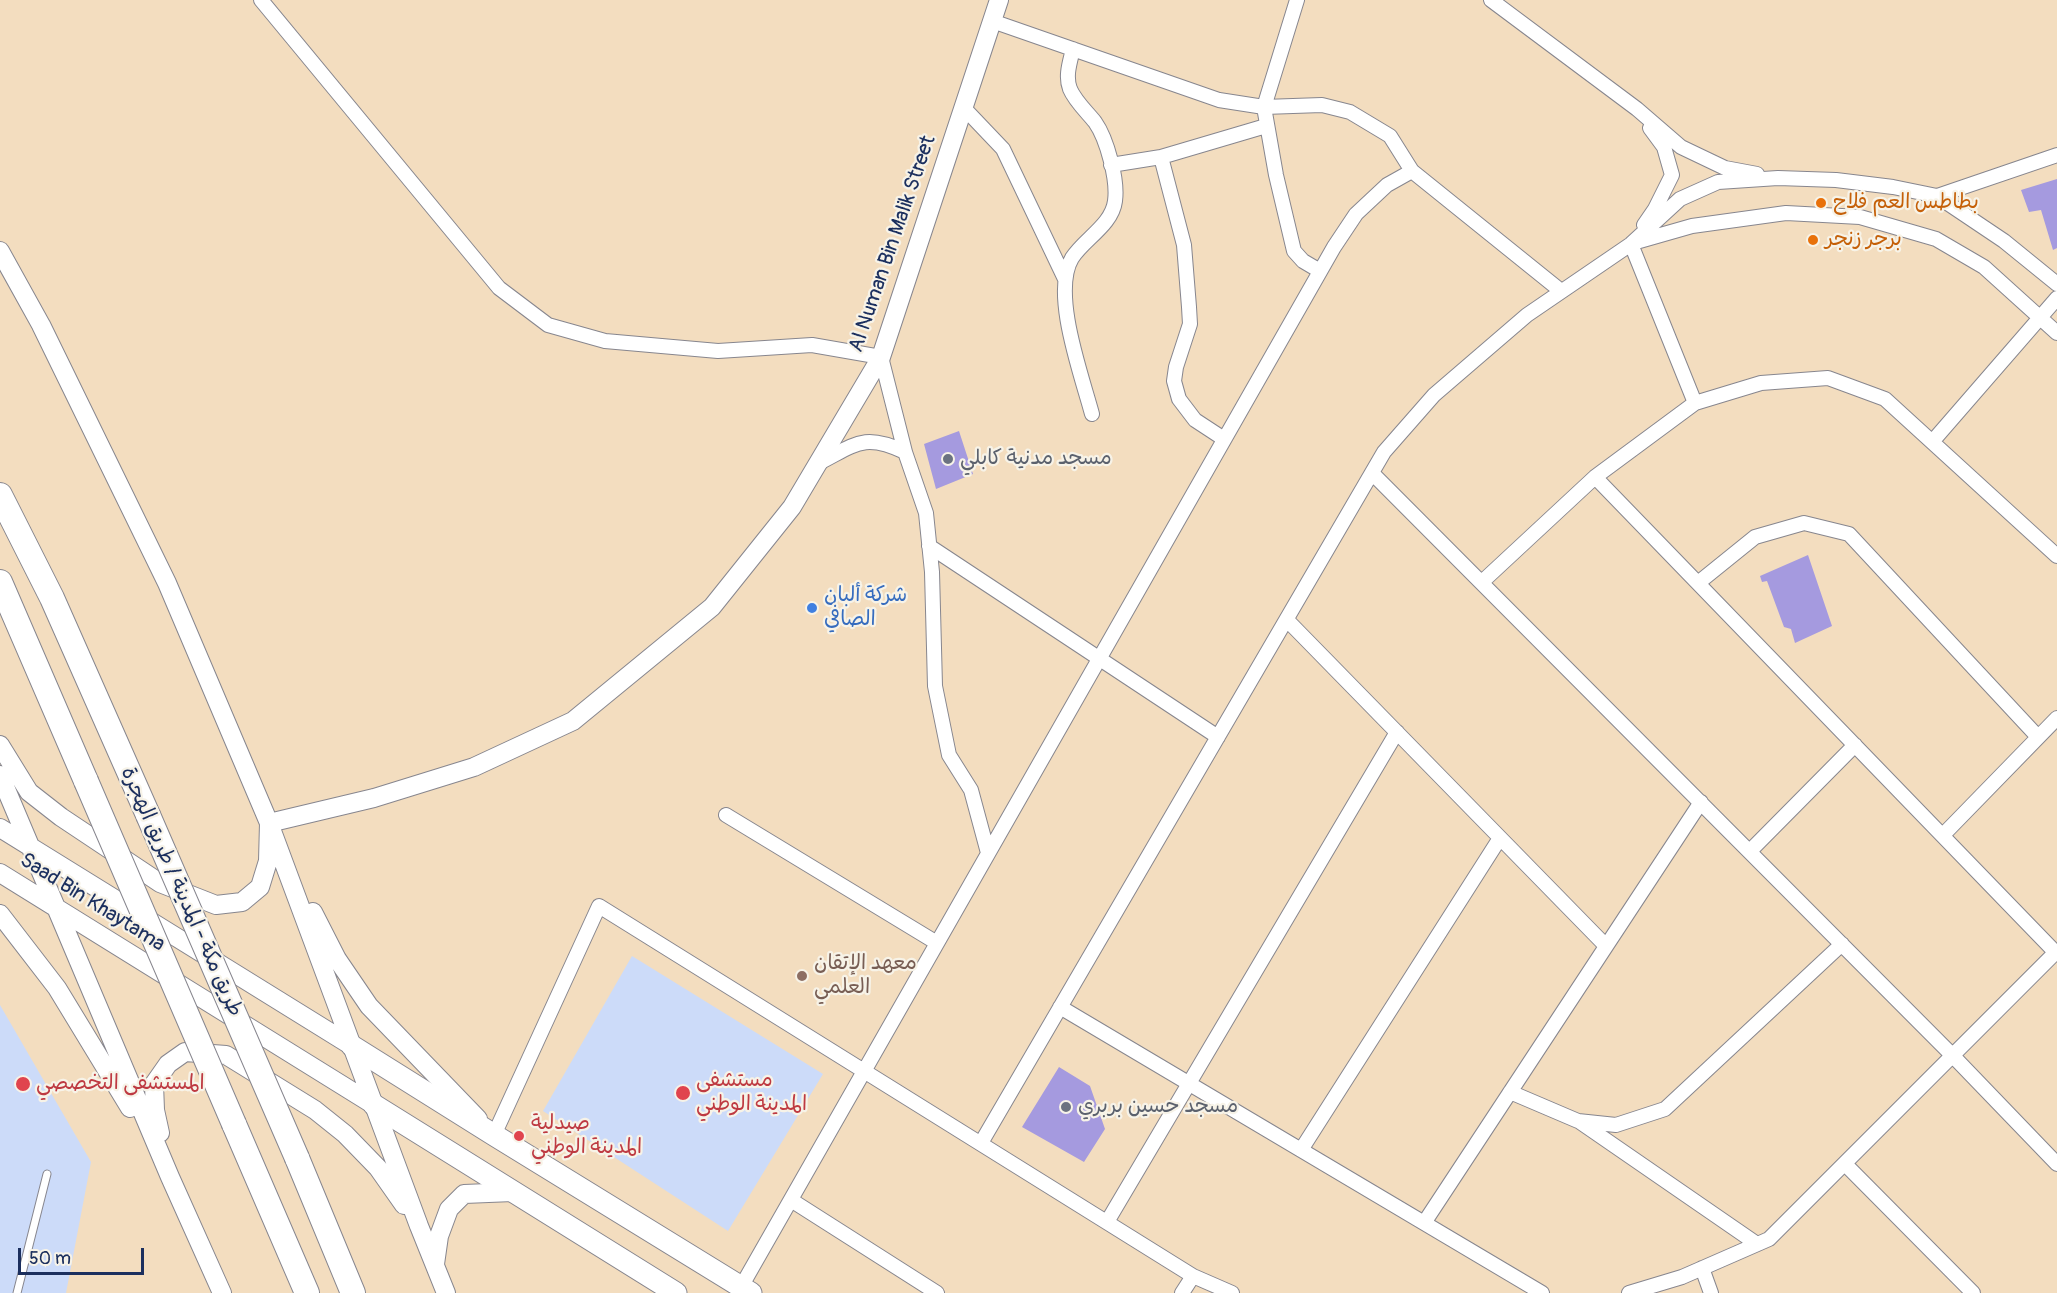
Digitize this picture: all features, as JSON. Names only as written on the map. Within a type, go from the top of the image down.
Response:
[{"type":"highway","name":"طريق مكة - المدينة / طريق الهجرة","points":[[0,495],[52,598],[148,815],[353,1293]]},
{"type":"highway","name":"طريق مكة - المدينة / طريق الهجرة","points":[[0,582],[307,1293]]},
{"type":"main road","name":"Al Numan Bin Malik Street","points":[[269,823],[374,798],[474,767],[573,721],[712,607],[792,507],[881,357],[999,0]]},
{"type":"main road","points":[[0,251],[41,325],[167,583],[269,823],[446,1293]]},
{"type":"main road","points":[[0,745],[29,792],[61,817],[160,883],[216,905],[242,902],[260,887],[268,861],[269,823]]},
{"type":"main road","points":[[0,775],[170,1177],[222,1293]]},
{"type":"main road","name":"Saad Bin Khaytama","points":[[0,828],[352,1046]]},
{"type":"main road","points":[[276,842],[337,959],[369,1006],[494,1135]]},
{"type":"main road","name":"Saad Bin Khaytama","points":[[0,873],[374,1105]]},
{"type":"main road","points":[[0,914],[57,988],[106,1066],[170,1177]]},
{"type":"main road","points":[[352,1046],[746,1290]]},
{"type":"main road","points":[[170,1177],[155,1110],[154,1084],[168,1064],[185,1052],[226,1055],[315,1110],[345,1134],[378,1168],[419,1226]]},
{"type":"main road","points":[[374,1105],[676,1293]]},
{"type":"main road","points":[[435,1266],[439,1236],[449,1209],[464,1194],[513,1192]]},
{"type":"street","points":[[261,0],[499,288],[548,325],[605,341],[717,351],[812,345],[881,357],[905,452],[926,513],[935,686],[949,755],[971,790],[988,853]]},
{"type":"street","points":[[1297,0],[1264,107],[1266,126],[1294,251],[1303,261],[1320,272]]},
{"type":"street","points":[[1491,0],[1637,109],[1681,147],[1725,168],[1778,178]]},
{"type":"street","points":[[992,21],[1219,99],[1264,107],[1322,105],[1350,112],[1390,136],[1412,171],[1561,291]]},
{"type":"street","points":[[1072,49],[1067,76],[1070,90],[1097,125],[1108,150],[1115,201],[1111,214],[1071,260],[1065,279],[1067,323],[1092,414]]},
{"type":"street","points":[[963,107],[1003,149],[1065,279]]},
{"type":"street","points":[[1631,244],[1655,209],[1672,175],[1664,147],[1637,109]]},
{"type":"street","points":[[1111,165],[1161,157],[1266,126]]},
{"type":"street","points":[[1937,196],[2057,155]]},
{"type":"street","points":[[1161,157],[1184,245],[1190,324],[1176,367],[1174,381],[1179,399],[1187,411],[1195,420],[1224,439]]},
{"type":"street","points":[[746,1290],[791,1200],[1320,272],[1356,214],[1387,185],[1412,171]]},
{"type":"street","points":[[981,1143],[1384,452],[1434,395],[1527,315],[1631,244],[1680,199],[1718,182],[1778,178],[1836,180],[1893,187],[1937,196],[2004,242],[2057,284]]},
{"type":"street","points":[[1631,244],[1692,226],[1786,213],[1860,217],[1936,239],[1984,267],[2057,333]]},
{"type":"street","points":[[1631,244],[1695,403]]},
{"type":"street","points":[[2042,271],[2057,270]]},
{"type":"street","points":[[1932,442],[2057,298]]},
{"type":"street","points":[[1482,582],[1595,477],[1695,403],[1761,383],[1828,378],[1885,399],[2057,556]]},
{"type":"street","points":[[817,464],[863,441],[885,442],[905,452]]},
{"type":"street","points":[[1372,473],[1750,851],[2057,1164]]},
{"type":"street","points":[[1595,477],[2056,952],[1769,1239],[1682,1277],[1629,1293]]},
{"type":"street","points":[[1698,584],[1755,537],[1804,523],[1849,534],[2038,737]]},
{"type":"street","points":[[929,546],[1218,737]]},
{"type":"street","points":[[1287,620],[1606,946]]},
{"type":"street","points":[[1943,835],[2057,718]]},
{"type":"street","points":[[1107,1222],[1397,732]]},
{"type":"street","points":[[1750,851],[1855,745]]},
{"type":"street","points":[[1424,1223],[1701,802]]},
{"type":"street","points":[[726,814],[937,944]]},
{"type":"street","points":[[1301,1150],[1500,838]]},
{"type":"street","points":[[494,1135],[599,906],[1192,1276],[1232,1293]]},
{"type":"street","points":[[1578,1120],[1616,1125],[1665,1109],[1842,944]]},
{"type":"street","points":[[1060,1007],[1542,1293]]},
{"type":"street","points":[[1510,1092],[1578,1120],[1757,1244]]},
{"type":"street","points":[[1845,1164],[1973,1293]]},
{"type":"street","points":[[791,1200],[937,1293]]},
{"type":"street","points":[[1702,1268],[1711,1293]]},
{"type":"street","points":[[1182,1293],[1192,1276]]},
{"type":"lane","points":[[17,1293],[47,1174]]},
{"type":"shaded area","name":"مستشفى المدينة الوطني","points":[[632,956],[823,1074],[728,1231],[543,1111]]},
{"type":"shaded area","name":"المستشفى التخصصي","points":[[0,1005],[91,1162],[66,1293],[0,1293]]},
{"type":"building","points":[[2057,179],[2057,248],[2053,250],[2041,210],[2029,212],[2021,190]]},
{"type":"building","name":"مسجد مدنية كابلي","points":[[959,431],[973,474],[936,489],[924,444]]},
{"type":"building","points":[[1808,555],[1832,626],[1795,643],[1791,629],[1784,627],[1767,581],[1762,582],[1760,576]]},
{"type":"building","name":"مسجد حسين بربري","points":[[1059,1067],[1090,1086],[1105,1129],[1084,1162],[1022,1127]]},
{"type":"place","name":"بطاطس العم فلاح","points":[[1821,203]]},
{"type":"place","name":"برجر زنجر","points":[[1813,240]]},
{"type":"place","name":"مسجد مدنية كابلي","points":[[948,459]]},
{"type":"place","name":"شركة ألبان الصافي","points":[[812,608]]},
{"type":"place","name":"معهد الإتقان العلمي","points":[[802,976]]},
{"type":"place","name":"المستشفى التخصصي","points":[[23,1084]]},
{"type":"place","name":"مستشفى المدينة الوطني","points":[[683,1093]]},
{"type":"place","name":"مسجد حسين بربري","points":[[1066,1107]]},
{"type":"place","name":"صيدلية المدينة الوطني","points":[[519,1136]]}]
